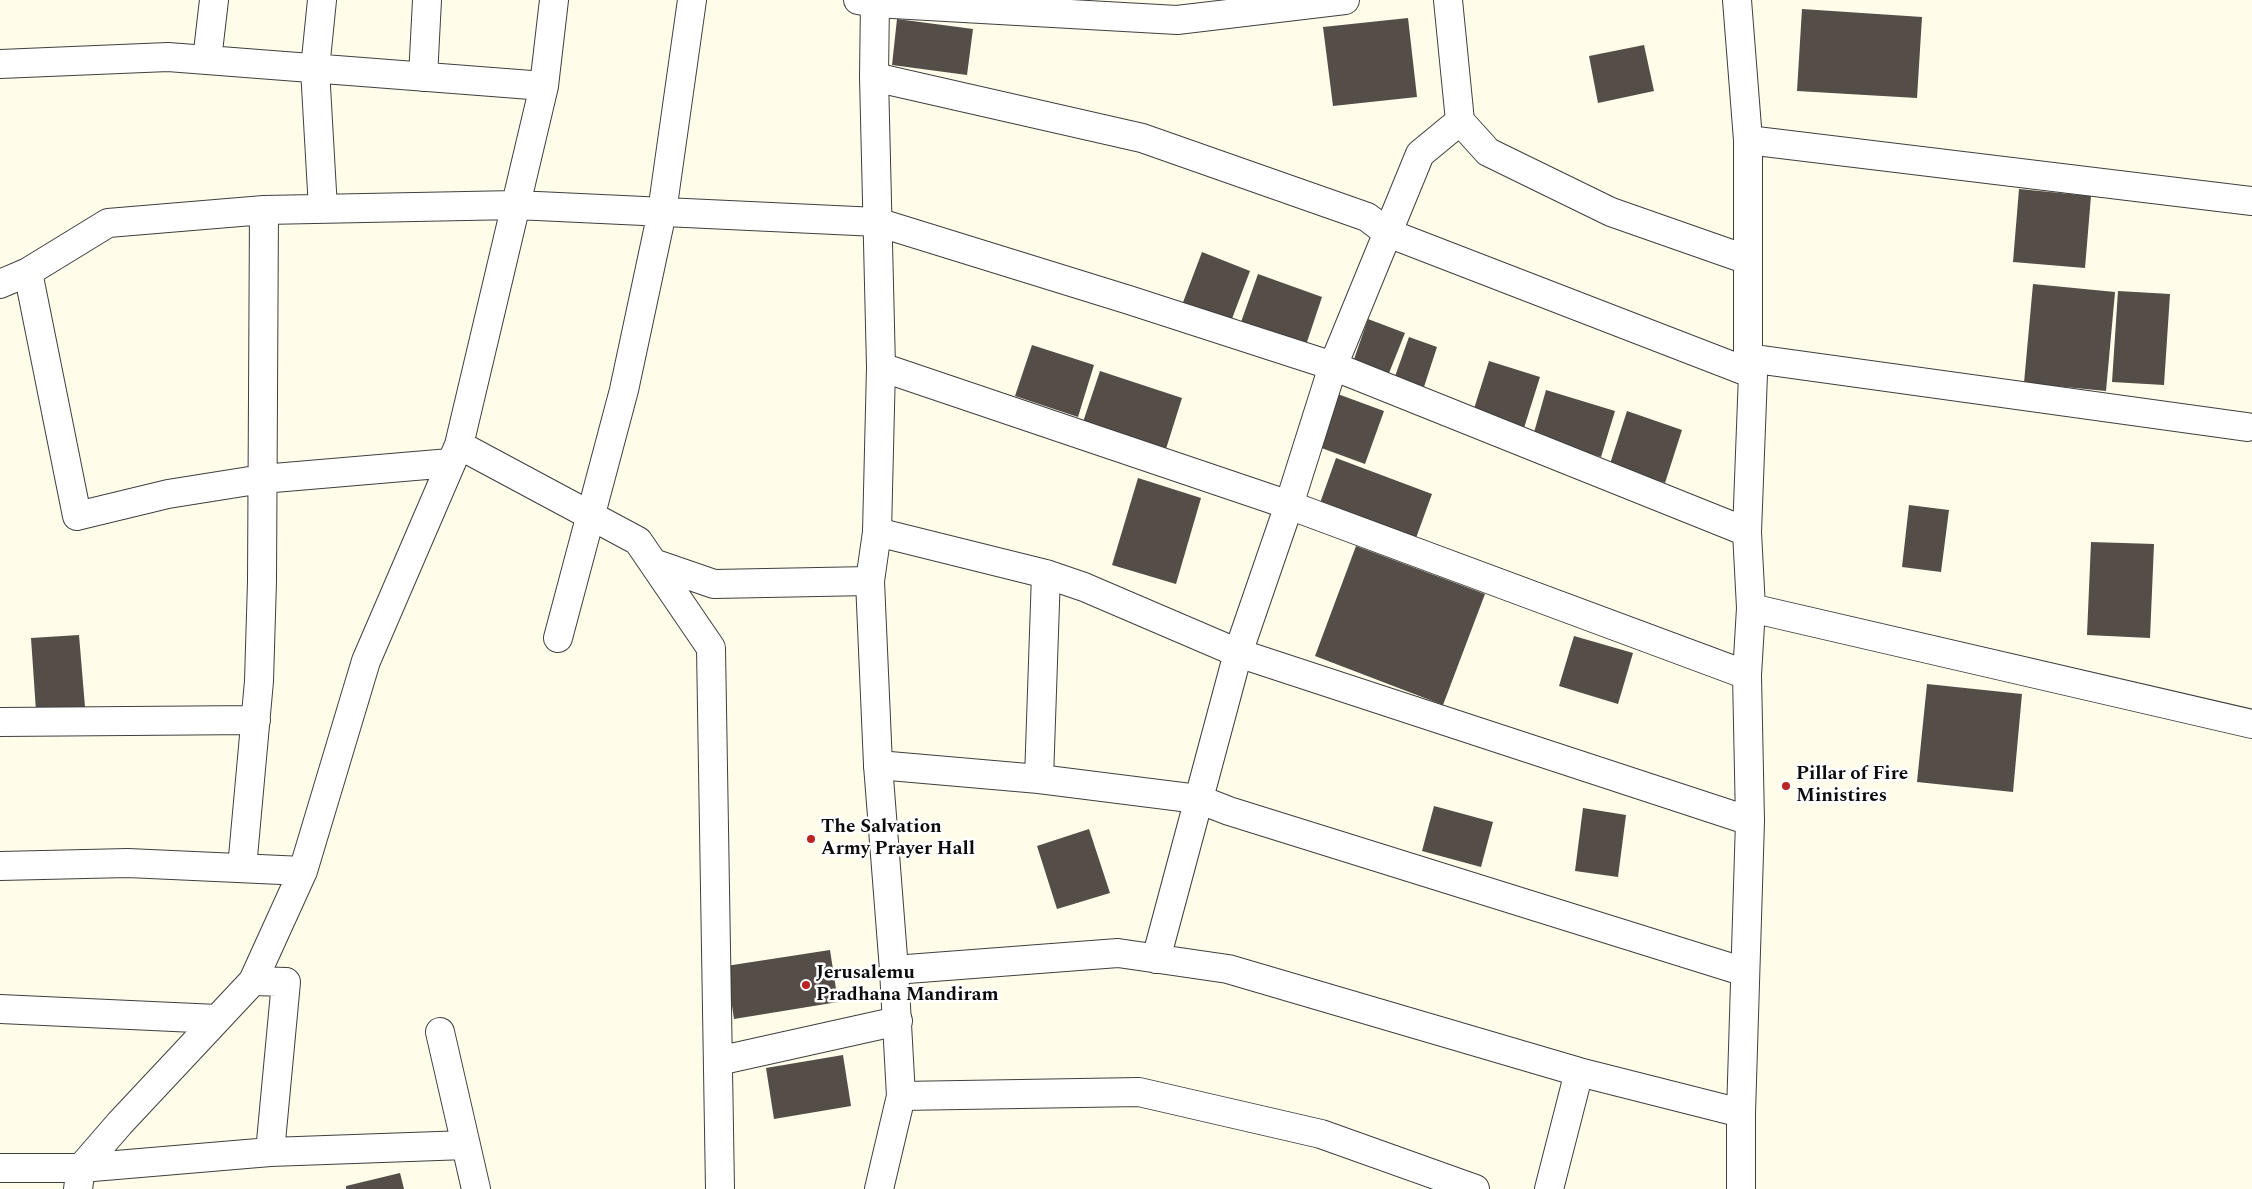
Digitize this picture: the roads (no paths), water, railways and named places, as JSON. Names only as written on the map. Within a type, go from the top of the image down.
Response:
[{"type":"street","points":[[207,60],[214,0]]},
{"type":"street","points":[[322,0],[315,69],[323,209]]},
{"type":"street","points":[[423,76],[427,0]]},
{"type":"street","points":[[80,1179],[120,1123],[253,981],[303,871],[366,661],[455,454],[544,86],[554,0]]},
{"type":"street","points":[[558,638],[624,390],[662,212],[692,0]]},
{"type":"street","points":[[879,1189],[900,1096],[898,1021],[878,765],[870,581],[876,532],[881,367],[874,77],[869,1],[1177,20],[1346,0]]},
{"type":"street","points":[[1448,0],[1460,122],[1488,152],[1611,212],[1748,260]]},
{"type":"street","points":[[1737,0],[1748,140],[1748,260],[1751,366],[1747,532],[1751,608],[1747,675],[1750,820],[1741,1113],[1741,1189]]},
{"type":"street","points":[[0,64],[168,57],[544,86]]},
{"type":"street","points":[[874,77],[1142,138],[1367,217],[1388,233],[1751,366],[2247,428]]},
{"type":"street","points":[[1156,959],[1238,653],[1332,366],[1420,154],[1460,122]]},
{"type":"street","points":[[1748,140],[2252,201]]},
{"type":"street","points":[[0,284],[28,272],[108,223],[264,210],[516,206],[877,222],[1129,300],[1332,366],[1747,532]]},
{"type":"street","points":[[242,868],[260,672],[264,210]]},
{"type":"street","points":[[28,272],[77,516],[168,494],[262,479],[455,454],[590,515],[638,541],[711,648],[720,1189]]},
{"type":"street","points":[[881,367],[1288,505],[1747,675]]},
{"type":"street","points":[[876,532],[1046,574],[1084,587],[1238,653],[1750,820]]},
{"type":"street","points":[[653,563],[714,584],[870,581]]},
{"type":"street","points":[[1039,779],[1046,574]]},
{"type":"street","points":[[1751,608],[2252,724]]},
{"type":"street","points":[[0,722],[256,720]]},
{"type":"street","points":[[878,765],[1039,779],[1198,799],[1229,811],[1745,972]]},
{"type":"street","points":[[0,866],[128,863],[303,871]]},
{"type":"street","points":[[894,970],[1118,953],[1228,969],[1579,1072],[1741,1113]]},
{"type":"street","points":[[253,981],[286,982],[270,1152]]},
{"type":"street","points":[[0,1009],[217,1019]]},
{"type":"street","points":[[718,1060],[898,1021]]},
{"type":"street","points":[[440,1032],[476,1189]]},
{"type":"street","points":[[1549,1189],[1579,1072]]},
{"type":"street","points":[[900,1096],[1140,1092],[1321,1134],[1475,1189]]},
{"type":"street","points":[[0,1168],[80,1179],[270,1152],[466,1146]]},
{"type":"place","name":"Pillar of Fire Ministires","points":[[1786,786]]},
{"type":"place","name":"The Salvation Army Prayer Hall","points":[[811,839]]},
{"type":"place","name":"Jerusalemu Pradhana Mandiram","points":[[806,985]]}]
